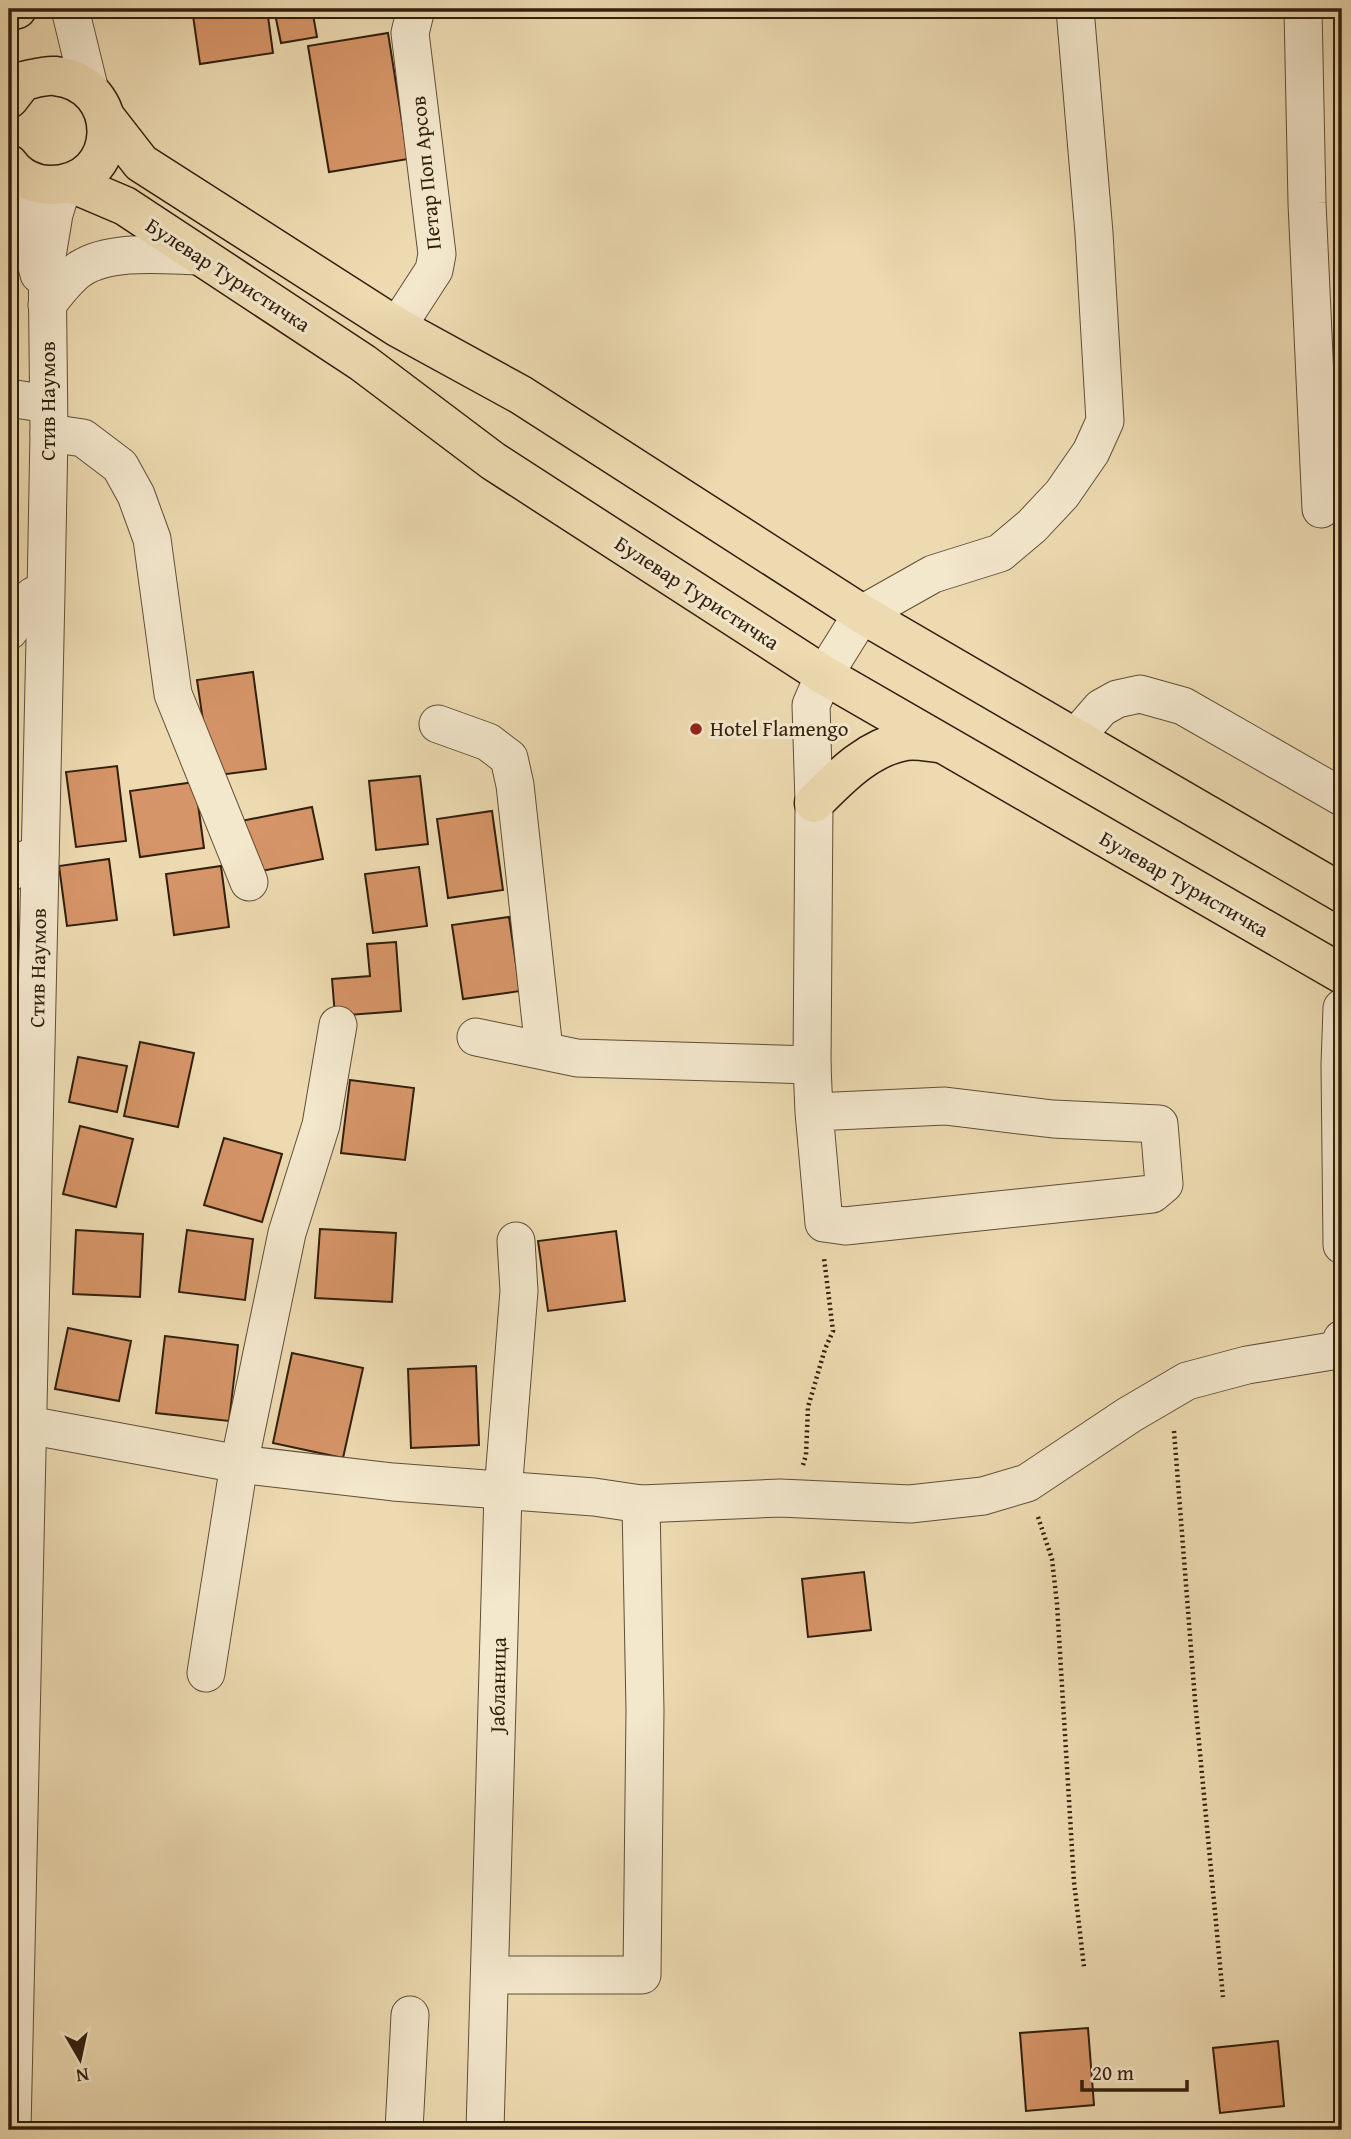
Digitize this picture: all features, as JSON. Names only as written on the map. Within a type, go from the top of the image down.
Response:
[{"type":"main road","points":[[9,11],[17,9]]},
{"type":"main road","points":[[9,61],[49,76],[74,81],[98,104],[141,163],[397,327],[521,395],[862,614],[1342,893]]},
{"type":"main road","points":[[9,99],[23,81],[49,76]]},
{"type":"main road","points":[[67,184],[81,179],[100,157],[106,141],[98,104]]},
{"type":"main road","name":"Булевар Туристичка","points":[[10,165],[27,180],[43,185],[67,184],[125,206],[363,363],[493,461],[824,676],[1342,974]]},
{"type":"main road","points":[[814,803],[845,772],[880,748],[908,740],[939,743]]},
{"type":"street","points":[[49,76],[58,9]]},
{"type":"street","points":[[70,9],[98,104]]},
{"type":"street","name":"Петар Поп Арсов","points":[[397,327],[434,270],[437,254],[410,33],[416,9]]},
{"type":"street","points":[[814,1112],[945,1106],[1053,1119],[1159,1124],[1164,1184],[1152,1194],[845,1226],[824,1223],[814,1112],[814,803],[811,705],[824,676],[862,614],[933,574],[1000,553],[1032,526],[1062,495],[1091,452],[1105,421],[1094,233],[1075,9]]},
{"type":"street","points":[[1303,9],[1307,203],[1321,509]]},
{"type":"street","points":[[10,165],[47,305]]},
{"type":"street","name":"Стив Наумов","points":[[12,2130],[12,2033],[29,1425],[40,854],[29,593],[48,418],[47,256],[67,184]]},
{"type":"street","points":[[47,305],[62,286],[82,268],[113,257],[198,256]]},
{"type":"street","points":[[9,398],[83,438],[120,466],[136,495],[152,539],[173,694],[249,882]]},
{"type":"street","points":[[9,631],[29,593]]},
{"type":"street","points":[[1075,738],[1101,708],[1117,699],[1140,694],[1183,706],[1342,797]]},
{"type":"street","points":[[438,724],[488,742],[509,758],[515,785],[544,1050]]},
{"type":"street","points":[[9,873],[24,860],[40,854]]},
{"type":"street","points":[[1342,1008],[1342,1245]]},
{"type":"street","points":[[206,1673],[239,1464],[287,1233],[321,1125],[338,1025]]},
{"type":"street","points":[[476,1037],[578,1058],[812,1065]]},
{"type":"street","name":"Јабланица","points":[[485,2130],[503,1492],[518,1304],[516,1241]]},
{"type":"street","points":[[29,1425],[239,1464],[503,1492],[594,1497],[641,1504],[792,1498],[910,1504],[983,1496],[1027,1483],[1187,1381],[1247,1365],[1332,1351],[1342,1342]]},
{"type":"street","points":[[489,1975],[642,1975],[645,1710],[641,1504]]},
{"type":"street","points":[[404,2130],[410,2015]]},
{"type":"path","points":[[792,1498],[806,1455],[808,1407],[833,1331],[825,1264],[824,1223]]},
{"type":"path","points":[[1168,1392],[1176,1442],[1195,1700],[1223,1997]]},
{"type":"path","points":[[1027,1483],[1052,1559],[1063,1675],[1074,1882],[1084,1967]]},
{"type":"building","points":[[192,9],[267,9],[273,53],[200,64]]},
{"type":"building","points":[[274,9],[312,9],[317,37],[281,43]]},
{"type":"building","points":[[388,33],[408,159],[329,172],[308,46]]},
{"type":"building","points":[[253,672],[266,769],[211,776],[197,680]]},
{"type":"building","points":[[117,766],[126,841],[76,847],[66,772]]},
{"type":"building","points":[[420,776],[428,844],[376,850],[369,781]]},
{"type":"building","points":[[195,782],[204,848],[140,857],[130,791]]},
{"type":"building","points":[[312,807],[323,859],[251,873],[241,821]]},
{"type":"building","points":[[492,811],[503,890],[448,898],[437,819]]},
{"type":"building","points":[[109,859],[117,920],[67,926],[59,866]]},
{"type":"building","points":[[221,866],[229,927],[174,935],[166,874]]},
{"type":"building","points":[[419,867],[427,926],[373,933],[365,874]]},
{"type":"building","points":[[509,917],[520,991],[463,999],[452,925]]},
{"type":"building","points":[[396,942],[401,1011],[335,1016],[332,979],[370,976],[367,944]]},
{"type":"building","points":[[140,1042],[194,1053],[178,1127],[124,1116]]},
{"type":"building","points":[[78,1057],[127,1066],[117,1112],[69,1102]]},
{"type":"building","points":[[350,1080],[414,1088],[405,1160],[341,1153]]},
{"type":"building","points":[[80,1126],[133,1139],[116,1207],[63,1194]]},
{"type":"building","points":[[224,1138],[282,1154],[262,1222],[204,1205]]},
{"type":"building","points":[[320,1229],[396,1233],[392,1302],[315,1298]]},
{"type":"building","points":[[76,1230],[143,1234],[140,1297],[73,1294]]},
{"type":"building","points":[[187,1230],[253,1239],[245,1300],[179,1292]]},
{"type":"building","points":[[616,1231],[625,1301],[548,1311],[538,1241]]},
{"type":"building","points":[[68,1328],[131,1341],[119,1401],[55,1389]]},
{"type":"building","points":[[165,1336],[238,1345],[229,1421],[156,1413]]},
{"type":"building","points":[[292,1353],[363,1368],[343,1458],[273,1443]]},
{"type":"building","points":[[476,1366],[479,1445],[411,1448],[408,1369]]},
{"type":"building","points":[[864,1572],[871,1630],[808,1637],[802,1579]]},
{"type":"building","points":[[1088,2028],[1094,2105],[1026,2111],[1020,2033]]},
{"type":"building","points":[[1278,2041],[1284,2106],[1220,2113],[1213,2048]]},
{"type":"place","name":"Hotel Flamengo","points":[[696,729]]}]
